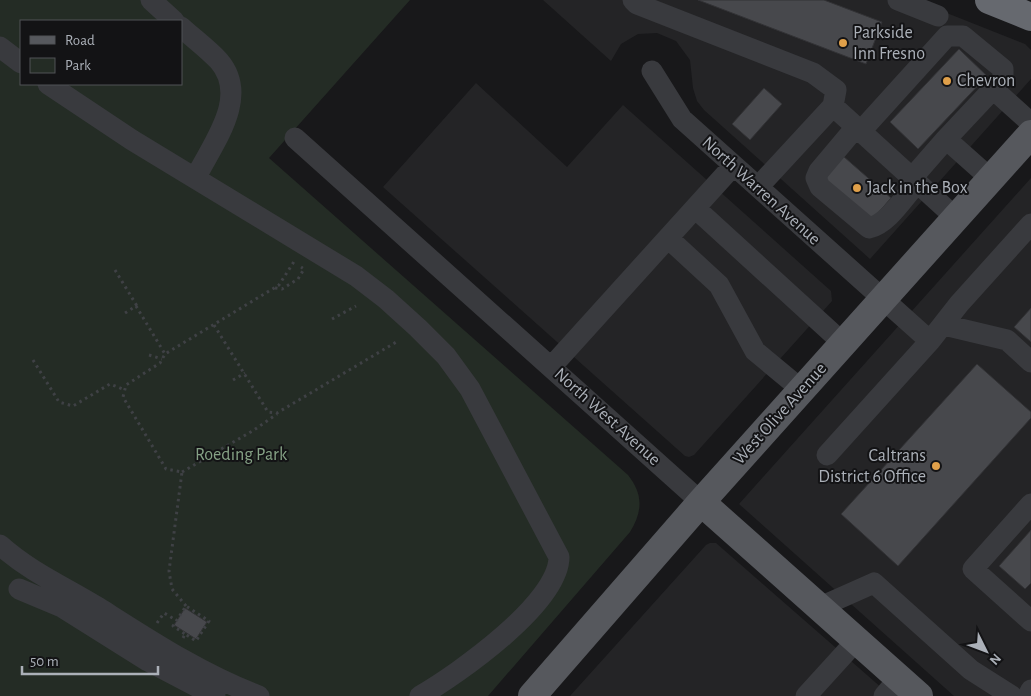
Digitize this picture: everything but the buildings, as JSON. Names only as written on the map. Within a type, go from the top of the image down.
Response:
[{"type":"highway","points":[[989,0],[1030,16]]},
{"type":"main road","name":"West Olive Avenue","points":[[532,696],[701,502],[1031,134]]},
{"type":"main road","name":"North West Avenue","points":[[701,502],[857,640],[891,687],[919,696]]},
{"type":"street","points":[[151,0],[173,20]]},
{"type":"street","points":[[632,0],[637,4],[706,32],[813,73],[836,90],[833,106],[758,187]]},
{"type":"street","points":[[898,0],[938,16]]},
{"type":"street","points":[[182,29],[220,62],[228,77],[233,94],[231,108],[196,178]]},
{"type":"street","points":[[947,36],[963,36],[1003,69],[1003,78],[946,139],[887,217],[877,227],[869,228],[820,187],[816,178],[818,171],[859,129],[947,36]]},
{"type":"street","points":[[0,47],[20,63]]},
{"type":"street","name":"North Warren Avenue","points":[[652,71],[682,120],[930,341]]},
{"type":"street","points":[[50,85],[132,140],[356,276],[386,299],[446,356],[470,389],[559,557],[559,567],[552,583],[538,602],[470,664],[446,682],[420,696]]},
{"type":"street","points":[[993,89],[1031,123]]},
{"type":"street","points":[[833,106],[956,218]]},
{"type":"street","name":"North West Avenue","points":[[295,138],[552,366],[701,502]]},
{"type":"street","points":[[946,139],[991,179]]},
{"type":"street","points":[[552,366],[733,166]]},
{"type":"street","points":[[695,208],[844,344]]},
{"type":"street","points":[[827,455],[930,341],[959,304],[1031,224]]},
{"type":"street","points":[[668,238],[719,285],[755,351],[802,390]]},
{"type":"street","points":[[944,325],[1007,340],[1031,362]]},
{"type":"street","points":[[1030,616],[973,569],[1031,504]]},
{"type":"street","points":[[0,544],[26,567],[98,607],[175,656],[234,686],[259,696]]},
{"type":"street","points":[[26,567],[10,590],[62,608],[148,661],[215,696]]},
{"type":"street","points":[[820,607],[874,583],[971,670],[1012,696]]},
{"type":"street","points":[[806,696],[857,640]]},
{"type":"street","points":[[1028,696],[1031,690]]},
{"type":"path","points":[[305,245],[279,285],[165,354],[160,363],[126,384],[123,397],[166,469],[182,472],[254,430],[398,340]]},
{"type":"path","points":[[275,288],[282,289],[298,279],[304,269],[294,263]]},
{"type":"path","points":[[115,270],[165,354]]},
{"type":"path","points":[[125,313],[136,306]]},
{"type":"path","points":[[332,319],[356,306]]},
{"type":"path","points":[[214,325],[268,412],[278,414]]},
{"type":"path","points":[[149,355],[162,359]]},
{"type":"path","points":[[33,360],[59,402],[73,406],[110,384],[125,390]]},
{"type":"path","points":[[233,380],[245,373]]},
{"type":"path","points":[[182,472],[169,571],[172,589],[186,606],[209,621],[196,641],[173,626],[186,606]]},
{"type":"path","points":[[175,656],[186,634]]},
{"type":"shaded area","points":[[543,0],[914,0],[1025,44],[1031,50],[1031,79],[870,259],[704,110],[697,101],[693,88],[690,60],[676,41],[657,33],[638,34],[621,44],[611,61]]},
{"type":"shaded area","points":[[476,83],[567,167],[623,105],[831,291],[832,301],[694,455],[685,456],[383,187]]},
{"type":"shaded area","points":[[1031,178],[1031,696],[954,696],[739,504]]},
{"type":"shaded area","points":[[716,543],[891,696],[570,696],[706,545]]},
{"type":"green space","name":"Roeding Park","points":[[0,0],[410,0],[269,158],[628,475],[639,496],[640,503],[637,517],[630,532],[488,696],[0,696]]},
{"type":"place","name":"Parkside Inn Fresno","points":[[843,43]]},
{"type":"place","name":"Chevron","points":[[947,81]]},
{"type":"place","name":"Jack in the Box","points":[[857,188]]},
{"type":"place","name":"Caltrans District 6 Office","points":[[936,466]]}]
